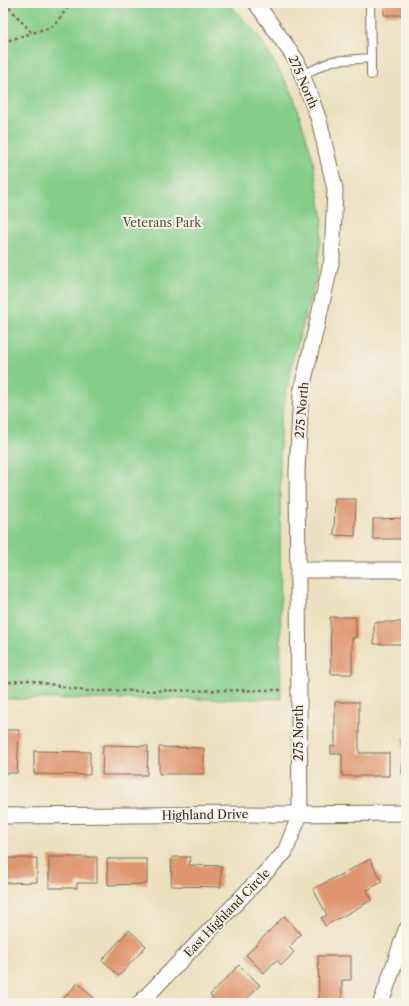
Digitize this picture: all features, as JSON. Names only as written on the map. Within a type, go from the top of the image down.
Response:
[{"type":"street","name":"275 North","points":[[256,3],[297,61],[319,120],[335,189],[332,258],[301,393],[297,472],[300,814]]},
{"type":"street","points":[[298,570],[406,570]]},
{"type":"street","name":"Highland Drive","points":[[3,816],[406,813]]},
{"type":"street","name":"East Highland Circle","points":[[140,1003],[285,852],[300,814]]},
{"type":"street","points":[[381,1003],[406,930]]},
{"type":"lane","points":[[370,3],[371,75]]},
{"type":"lane","points":[[302,76],[332,61],[371,58]]},
{"type":"path","points":[[5,3],[32,33]]},
{"type":"path","points":[[3,42],[54,26],[71,3]]},
{"type":"path","points":[[3,683],[28,680],[86,691],[299,690]]},
{"type":"green space","name":"Veterans Park","points":[[3,3],[228,3],[258,35],[292,92],[312,155],[323,219],[316,279],[293,359],[280,424],[281,699],[3,699]]},
{"type":"building","points":[[384,3],[406,3],[406,15],[384,15]]},
{"type":"building","points":[[335,499],[356,499],[355,536],[334,535]]},
{"type":"building","points":[[406,518],[406,539],[373,539],[373,519]]},
{"type":"building","points":[[330,617],[356,617],[356,638],[352,638],[352,674],[331,674]]},
{"type":"building","points":[[374,622],[406,622],[406,644],[374,644]]},
{"type":"building","points":[[335,702],[359,702],[359,753],[389,753],[389,776],[342,776],[342,754],[331,754],[331,746],[335,746]]},
{"type":"building","points":[[3,730],[19,730],[17,773],[3,773]]},
{"type":"building","points":[[403,738],[406,738],[406,774],[402,774]]},
{"type":"building","points":[[103,745],[148,746],[147,775],[102,775]]},
{"type":"building","points":[[159,747],[204,748],[204,774],[159,774]]},
{"type":"building","points":[[34,751],[90,752],[90,775],[34,774]]},
{"type":"building","points":[[49,857],[97,857],[97,883],[77,883],[77,888],[49,888]]},
{"type":"building","points":[[172,857],[190,857],[189,865],[221,866],[221,887],[171,886]]},
{"type":"building","points":[[3,858],[37,858],[37,882],[3,883]]},
{"type":"building","points":[[107,859],[147,859],[147,884],[108,885]]},
{"type":"building","points":[[370,859],[382,882],[367,890],[372,900],[325,926],[321,918],[327,915],[313,889]]},
{"type":"building","points":[[284,916],[301,934],[289,947],[294,952],[282,965],[276,960],[264,973],[246,955]]},
{"type":"building","points":[[129,930],[146,946],[119,976],[102,960]]},
{"type":"building","points":[[318,956],[351,956],[351,980],[342,980],[342,1002],[319,1002]]},
{"type":"building","points":[[239,965],[260,985],[243,1003],[218,1003],[210,995]]},
{"type":"building","points":[[78,983],[96,1000],[92,1003],[59,1003]]}]
